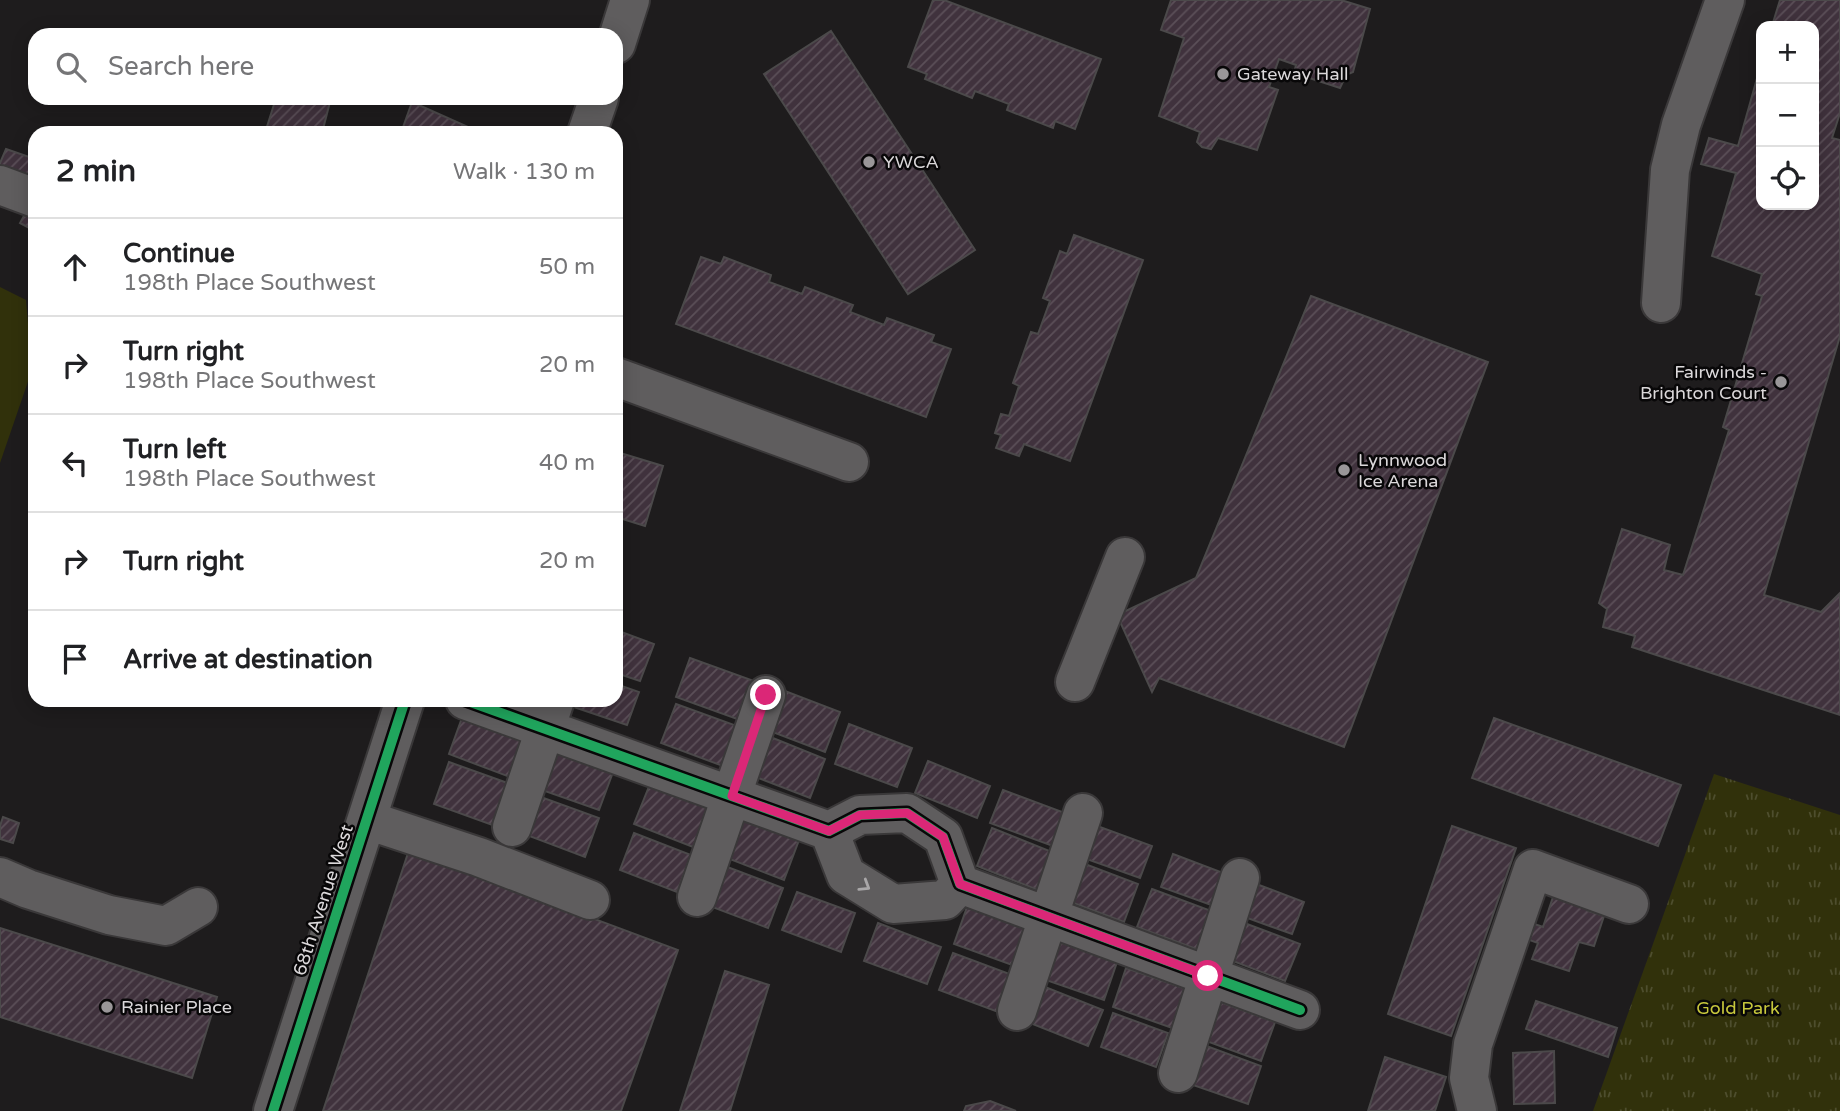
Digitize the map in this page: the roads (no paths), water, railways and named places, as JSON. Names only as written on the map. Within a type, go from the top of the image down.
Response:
[{"type":"street","points":[[621,28],[630,0]]},
{"type":"street","points":[[1661,303],[1670,170],[1681,125],[1725,0]]},
{"type":"street","points":[[589,126],[596,105]]},
{"type":"street","points":[[0,185],[28,195]]},
{"type":"street","points":[[623,380],[849,462]]},
{"type":"street","points":[[1075,681],[1125,557]]},
{"type":"street","points":[[697,897],[766,695]]},
{"type":"street","name":"68th Avenue West","points":[[273,1111],[403,707]]},
{"type":"street","points":[[508,707],[550,714],[732,796],[829,831],[860,815],[907,813],[943,837],[960,884]]},
{"type":"street","points":[[512,827],[550,714]]},
{"type":"street","points":[[1017,1011],[1083,813]]},
{"type":"street","points":[[367,820],[479,857],[590,900]]},
{"type":"street","points":[[829,831],[846,875],[893,904],[945,900],[960,884]]},
{"type":"street","points":[[1477,1111],[1469,1078],[1473,1044],[1533,870],[1629,904]]},
{"type":"street","points":[[0,877],[28,889],[109,915],[166,926],[198,907]]},
{"type":"street","points":[[1178,1073],[1240,878]]},
{"type":"street","points":[[960,884],[1300,1010]]},
{"type":"place","name":"Gateway Hall","points":[[1223,74]]},
{"type":"place","name":"YWCA","points":[[869,162]]},
{"type":"place","name":"Fairwinds - Brighton Court","points":[[1781,382]]},
{"type":"place","name":"Lynnwood Ice Arena","points":[[1344,470]]},
{"type":"place","name":"Rainier Place","points":[[107,1007]]},
{"type":"park label","name":"Gold Park","points":[[1738,1008]]}]
